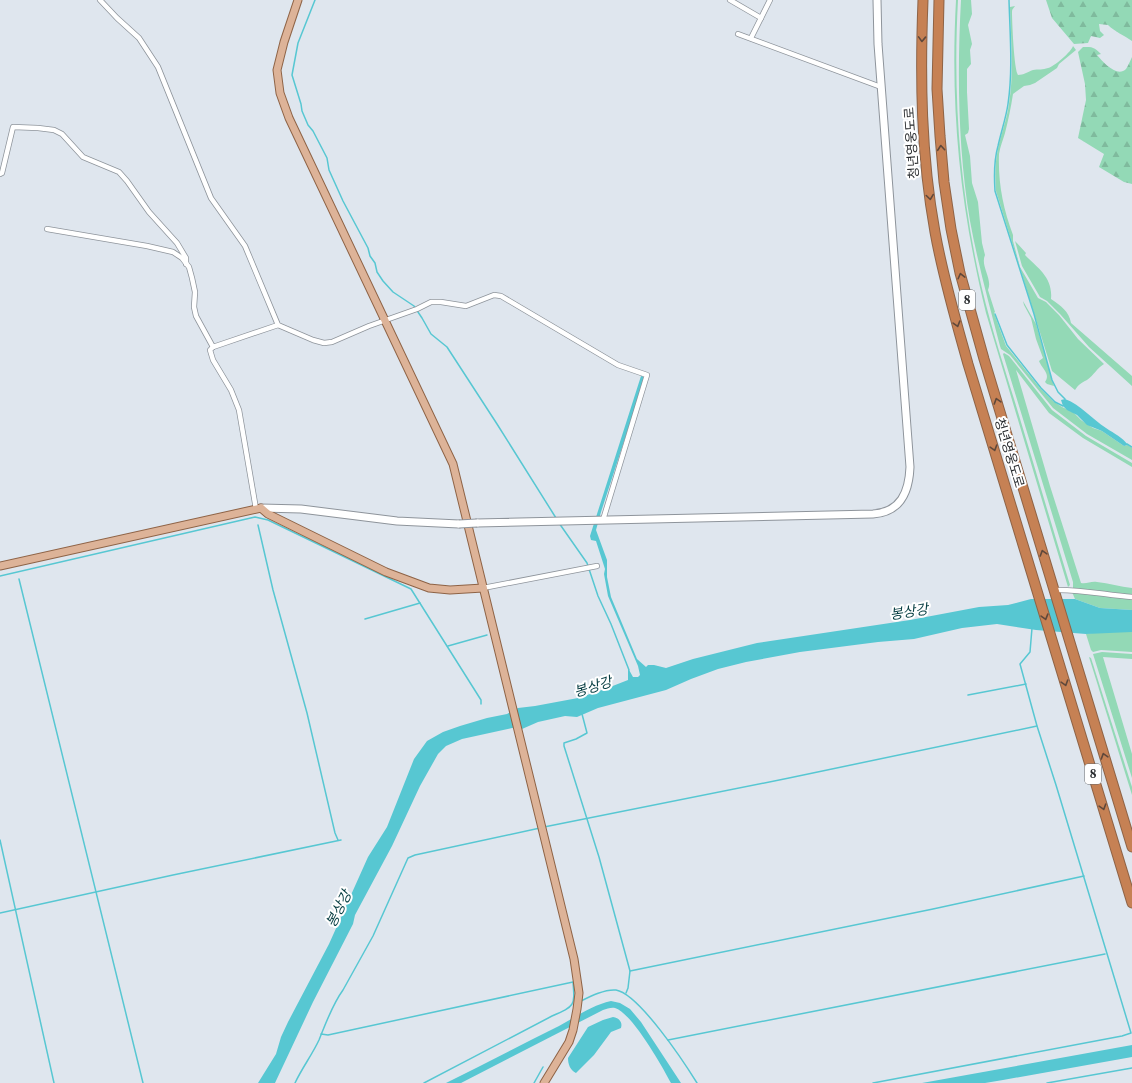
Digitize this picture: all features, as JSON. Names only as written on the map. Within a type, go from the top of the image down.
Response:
[{"type":"highway","name":"청년영웅도로","points":[[923,0],[921,90],[923,129],[928,184],[935,232],[958,327],[1053,646],[1132,903]]},
{"type":"highway","name":"청년영웅도로","points":[[940,0],[938,51],[939,113],[944,182],[951,229],[971,315],[1132,847]]},
{"type":"main road","points":[[298,0],[278,64],[280,93],[289,118],[453,464],[574,959],[579,993],[573,1030],[569,1042],[544,1083]]},
{"type":"main road","points":[[0,566],[258,508],[301,509],[397,521],[459,524],[873,514],[888,511],[901,501],[909,482],[910,467],[881,87],[877,0]]},
{"type":"main road","points":[[258,508],[386,572],[429,588],[450,590],[482,583]]},
{"type":"street","points":[[100,0],[139,38],[158,67],[211,198],[245,246],[278,325]]},
{"type":"street","points":[[730,0],[761,18]]},
{"type":"street","points":[[751,38],[770,0]]},
{"type":"street","points":[[738,34],[881,87]]},
{"type":"street","points":[[0,174],[2,173],[13,127],[54,130],[62,134],[83,157],[119,172],[127,180],[149,212],[177,243],[186,258],[186,264]]},
{"type":"street","points":[[47,229],[147,246],[173,252],[182,258],[189,267],[192,278],[195,292],[194,307],[196,316],[213,347]]},
{"type":"street","points":[[258,508],[239,410],[232,390],[210,354],[210,350],[213,347],[278,325],[313,340],[332,342],[431,302],[466,306],[494,295],[501,296],[618,365],[647,375],[602,520]]},
{"type":"street","points":[[482,583],[597,566]]},
{"type":"street","points":[[1054,590],[1071,589],[1132,597]]},
{"type":"green space","points":[[956,0],[958,0],[956,68],[959,136],[971,237],[990,319],[1070,585],[1068,587],[986,313],[977,274],[964,196],[956,119],[954,41]]},
{"type":"green space","points":[[961,0],[971,0],[972,14],[968,25],[972,44],[970,50],[971,64],[967,69],[969,129],[968,133],[965,135],[970,156],[972,183],[978,202],[982,243],[985,255],[984,264],[989,281],[988,290],[995,312],[994,313],[1006,346],[1040,388],[1053,401],[1073,412],[1081,420],[1093,428],[1102,431],[1124,446],[1128,445],[1132,448],[1132,460],[1087,434],[1053,408],[1010,355],[1001,349],[977,253],[966,194],[961,139],[959,83]]},
{"type":"green space","points":[[1046,0],[1132,0],[1132,41],[1108,25],[1099,24],[1100,31],[1104,35],[1100,38],[1091,36],[1088,43],[1074,44],[1052,18]]},
{"type":"green space","points":[[1015,6],[1012,11],[1012,25],[1014,55],[1018,75],[1033,70],[1051,67],[1066,55],[1073,46],[1076,50],[1059,64],[1057,68],[1035,83],[1024,86],[1013,94],[1006,128],[999,151],[1000,185],[1006,215],[1013,235],[1013,241],[1020,267],[1038,298],[1046,302],[1059,315],[1078,339],[1104,364],[1075,390],[1052,371],[996,191],[997,154],[1011,92],[1012,56],[1010,7]]},
{"type":"green space","points":[[1083,47],[1091,47],[1095,49],[1101,54],[1097,55],[1110,68],[1119,72],[1126,69],[1132,57],[1132,184],[1124,182],[1099,167],[1104,154],[1078,138],[1086,100],[1085,84],[1078,52]]},
{"type":"green space","points":[[1015,241],[1026,253],[1025,255],[1044,274],[1050,285],[1051,299],[1066,312],[1071,323],[1132,376],[1132,386],[1089,347],[1047,301],[1040,297],[1022,266]]},
{"type":"green space","points":[[1023,301],[1036,324],[1054,386],[1045,382],[1047,379],[1047,374],[1039,361],[1043,358],[1036,339],[1031,318]]},
{"type":"green space","points":[[1004,353],[1009,356],[1052,410],[1086,436],[1132,463],[1132,467],[1083,438],[1049,413],[1016,370],[1050,486],[1081,583],[1097,582],[1132,588],[1132,596],[1073,589],[1073,582],[1003,354]]},
{"type":"green space","points":[[1072,592],[1132,599],[1132,610],[1100,608],[1075,599]]},
{"type":"green space","points":[[1099,632],[1132,632],[1132,652],[1101,650],[1093,652],[1086,634]]},
{"type":"green space","points":[[1102,652],[1132,654],[1132,659],[1103,657],[1132,754],[1132,778],[1093,654]]},
{"type":"green space","points":[[1089,657],[1091,658],[1132,787],[1132,795]]},
{"type":"water","points":[[641,376],[645,377],[596,530],[607,560],[607,577],[611,597],[637,659],[646,667],[648,665],[654,665],[666,668],[693,659],[757,643],[910,620],[979,607],[1008,605],[1031,599],[1075,599],[1100,608],[1132,610],[1132,632],[1086,634],[1036,630],[997,624],[962,628],[914,639],[800,652],[718,669],[666,690],[598,708],[577,717],[565,716],[538,722],[522,729],[512,728],[462,739],[446,746],[438,754],[420,786],[392,846],[355,915],[353,924],[313,1002],[275,1083],[258,1083],[276,1054],[281,1037],[288,1022],[329,944],[368,857],[387,827],[414,759],[427,741],[443,732],[487,718],[507,714],[518,708],[578,698],[605,689],[628,680],[628,668],[633,677],[638,677],[640,675],[638,666],[608,596],[604,574],[605,569],[596,541],[591,540],[590,536]]},
{"type":"water","points":[[1065,399],[1081,408],[1128,445],[1124,446],[1102,431],[1087,425],[1077,415],[1067,410],[1063,406],[1061,400]]},
{"type":"water","points":[[611,1001],[620,1003],[630,1009],[641,1022],[681,1083],[671,1083],[638,1029],[622,1012],[612,1008],[603,1010],[461,1083],[446,1083],[559,1026],[591,1008]]},
{"type":"water","points":[[613,1017],[620,1021],[621,1028],[611,1032],[594,1055],[576,1073],[574,1072],[570,1067],[568,1058],[588,1027]]},
{"type":"water","points":[[1132,1045],[1132,1057],[985,1083],[922,1083]]},
{"type":"waterway","points":[[315,0],[298,43],[292,75],[302,111],[308,125],[313,131],[327,158],[329,170],[343,201],[368,248],[370,256],[375,263],[377,272],[383,281],[393,292],[414,306],[431,334],[447,347],[556,518]]},
{"type":"waterway","points":[[1009,0],[1011,52],[1010,91],[996,157],[994,174],[995,191],[1034,314],[1052,380],[1058,392],[1065,399]]},
{"type":"waterway","points":[[995,314],[1007,345],[1041,388],[1055,402],[1063,406]]},
{"type":"waterway","points":[[1127,444],[1132,447]]},
{"type":"waterway","points":[[0,576],[255,517],[268,520],[411,589],[481,700],[481,704]]},
{"type":"waterway","points":[[559,523],[587,563],[598,596],[629,670]]},
{"type":"waterway","points":[[258,525],[273,590],[307,713],[335,833],[338,840]]},
{"type":"waterway","points":[[19,579],[143,1083]]},
{"type":"waterway","points":[[365,619],[420,603]]},
{"type":"waterway","points":[[873,1083],[1122,1036],[1131,1033],[1037,726],[1020,664],[1030,652],[1032,628]]},
{"type":"waterway","points":[[448,646],[487,635]]},
{"type":"waterway","points":[[968,695],[1026,684]]},
{"type":"waterway","points":[[582,714],[587,733],[564,743],[564,746],[599,857],[630,971],[626,993]]},
{"type":"waterway","points":[[544,827],[1037,726]]},
{"type":"waterway","points":[[295,1083],[316,1046],[336,1002],[373,936],[408,858],[415,855],[540,828]]},
{"type":"waterway","points":[[0,840],[54,1083]]},
{"type":"waterway","points":[[0,913],[341,840]]},
{"type":"waterway","points":[[630,971],[933,909],[1084,876]]},
{"type":"waterway","points":[[668,1040],[1105,954]]},
{"type":"waterway","points":[[321,1034],[328,1035],[573,982],[573,1001],[572,1004],[565,1010],[424,1083]]},
{"type":"waterway","points":[[581,1001],[598,993],[612,990],[626,994],[637,1003],[660,1030],[697,1083]]},
{"type":"waterway","points":[[534,1083],[543,1067]]},
{"type":"waterway","points":[[1047,1083],[1132,1068]]},
{"type":"water label","name":"봉상강","points":[[909,612]]},
{"type":"water label","name":"봉상강","points":[[593,687]]},
{"type":"water label","name":"봉상강","points":[[339,909]]}]
